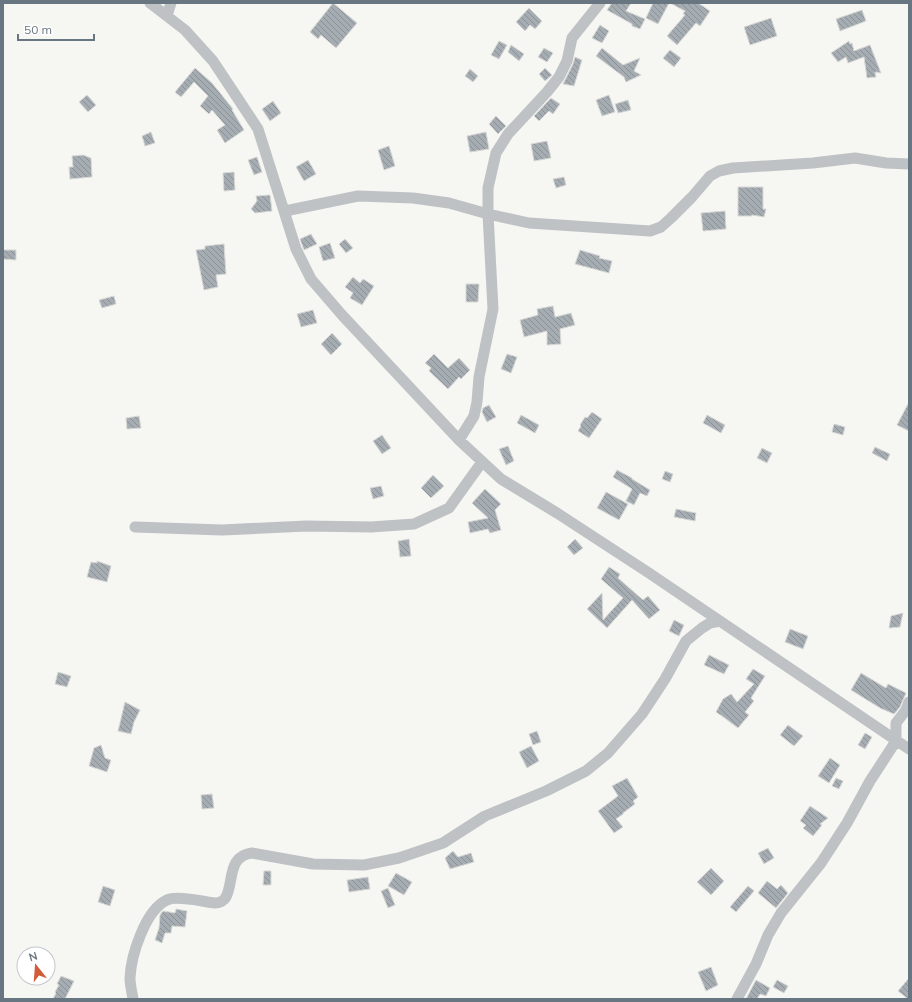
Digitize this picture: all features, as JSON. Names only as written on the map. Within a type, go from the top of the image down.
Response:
[{"type":"street","points":[[150,3],[185,30],[213,61],[258,129],[296,249],[311,279],[342,315],[459,440],[501,479],[610,547],[909,749]]},
{"type":"street","points":[[167,16],[171,3]]},
{"type":"street","points":[[459,440],[474,416],[479,378],[493,309],[488,188],[496,152],[508,134],[547,92],[559,76],[567,61],[572,38],[600,3]]},
{"type":"street","points":[[284,211],[358,196],[413,198],[449,203],[488,214],[529,223],[650,231],[660,227],[671,218],[710,176],[719,171],[733,168],[813,163],[855,158],[886,163],[909,164]]},
{"type":"street","points":[[135,527],[222,530],[306,526],[371,527],[414,524],[449,508],[482,462]]},
{"type":"street","points":[[133,999],[130,979],[131,965],[138,940],[145,924],[158,906],[168,899],[215,904],[220,902],[226,898],[233,867],[241,856],[246,854],[252,853],[313,864],[364,865],[399,858],[443,843],[485,816],[546,791],[586,771],[608,753],[642,714],[665,680],[686,641],[710,623],[720,621]]},
{"type":"street","points":[[737,999],[781,913],[821,863],[847,823],[870,781],[896,741],[896,723],[906,710],[909,702]]},
{"type":"building","points":[[333,3],[357,23],[336,48],[321,35],[318,39],[310,32]]},
{"type":"building","points":[[612,3],[631,3],[626,11],[645,19],[640,29],[632,26],[632,24],[607,10]]},
{"type":"building","points":[[653,3],[669,3],[658,24],[646,18]]},
{"type":"building","points":[[670,3],[698,3],[710,11],[700,26],[696,23],[677,45],[667,36],[685,15],[683,14],[685,11]]},
{"type":"building","points":[[529,8],[542,21],[535,29],[530,25],[525,31],[516,22]]},
{"type":"building","points":[[862,10],[866,21],[840,31],[836,19]]},
{"type":"building","points":[[771,18],[777,36],[750,45],[744,27]]},
{"type":"building","points":[[600,25],[609,31],[602,43],[592,38]]},
{"type":"building","points":[[499,41],[507,45],[499,59],[491,55]]},
{"type":"building","points":[[849,41],[850,44],[852,43],[854,51],[870,45],[881,73],[875,72],[876,77],[867,78],[864,57],[848,63],[846,57],[838,62],[831,53]]},
{"type":"building","points":[[511,45],[524,54],[519,61],[508,52]]},
{"type":"building","points":[[544,48],[553,53],[547,62],[538,57]]},
{"type":"building","points":[[602,48],[623,65],[640,58],[634,71],[641,75],[626,82],[624,77],[596,56]]},
{"type":"building","points":[[670,50],[681,58],[674,67],[663,58]]},
{"type":"building","points":[[575,57],[582,60],[574,86],[563,84],[573,64]]},
{"type":"building","points":[[195,68],[212,83],[233,109],[232,110],[244,130],[225,143],[217,130],[225,125],[212,110],[209,114],[200,106],[208,96],[194,82],[181,97],[175,92]]},
{"type":"building","points":[[545,68],[552,75],[545,81],[539,74]]},
{"type":"building","points":[[470,69],[478,76],[473,82],[465,76]]},
{"type":"building","points":[[87,95],[96,105],[88,112],[79,102]]},
{"type":"building","points":[[609,95],[615,112],[602,116],[596,100]]},
{"type":"building","points":[[551,98],[560,104],[553,114],[549,111],[539,121],[534,116]]},
{"type":"building","points":[[628,100],[631,110],[618,113],[615,104]]},
{"type":"building","points":[[273,101],[281,113],[270,121],[262,109]]},
{"type":"building","points":[[496,116],[506,126],[498,134],[489,124]]},
{"type":"building","points":[[151,132],[155,143],[145,146],[142,136]]},
{"type":"building","points":[[486,132],[489,149],[470,152],[467,136]]},
{"type":"building","points":[[547,141],[551,158],[534,161],[531,144]]},
{"type":"building","points":[[389,146],[395,166],[384,170],[378,150]]},
{"type":"building","points":[[83,155],[91,158],[92,177],[70,179],[69,167],[73,167],[72,156]]},
{"type":"building","points":[[257,157],[262,172],[254,175],[248,160]]},
{"type":"building","points":[[308,160],[316,174],[304,181],[296,167]]},
{"type":"building","points":[[234,172],[235,190],[224,191],[223,173]]},
{"type":"building","points":[[564,177],[566,185],[556,188],[553,179]]},
{"type":"building","points":[[738,187],[763,187],[763,209],[766,209],[764,217],[752,215],[738,216]]},
{"type":"building","points":[[270,195],[272,211],[255,213],[251,209],[257,201],[256,196]]},
{"type":"building","points":[[725,211],[726,229],[703,231],[701,213]]},
{"type":"building","points":[[311,234],[317,244],[304,250],[300,239]]},
{"type":"building","points":[[345,239],[353,248],[346,253],[339,244]]},
{"type":"building","points":[[330,243],[335,258],[323,261],[319,247]]},
{"type":"building","points":[[224,244],[226,274],[216,275],[218,287],[204,290],[196,250],[205,249],[205,246]]},
{"type":"building","points":[[3,250],[16,250],[16,260],[3,259]]},
{"type":"building","points":[[580,250],[600,256],[599,258],[612,261],[609,273],[575,264]]},
{"type":"building","points":[[353,277],[360,283],[363,279],[374,286],[362,305],[350,298],[353,293],[345,287]]},
{"type":"building","points":[[466,284],[479,284],[478,302],[466,302]]},
{"type":"building","points":[[114,296],[116,304],[102,308],[99,300]]},
{"type":"building","points":[[553,306],[555,317],[571,313],[575,325],[560,329],[561,344],[547,345],[547,331],[524,337],[520,320],[538,315],[537,309]]},
{"type":"building","points":[[313,310],[317,323],[301,327],[297,314]]},
{"type":"building","points":[[332,333],[342,344],[331,355],[321,344]]},
{"type":"building","points":[[434,354],[448,368],[459,358],[470,370],[461,379],[459,377],[448,389],[429,371],[431,368],[425,363]]},
{"type":"building","points":[[507,354],[517,357],[511,373],[501,369]]},
{"type":"building","points":[[909,402],[909,431],[897,425]]},
{"type":"building","points":[[489,405],[496,417],[487,422],[482,412],[483,408]]},
{"type":"building","points":[[592,412],[602,419],[589,438],[578,431],[585,417],[587,418]]},
{"type":"building","points":[[521,415],[539,425],[535,433],[517,423]]},
{"type":"building","points":[[707,415],[725,425],[721,433],[703,423]]},
{"type":"building","points":[[139,416],[141,428],[127,429],[126,418]]},
{"type":"building","points":[[834,424],[845,427],[843,435],[832,432]]},
{"type":"building","points":[[382,435],[391,448],[382,454],[373,441]]},
{"type":"building","points":[[508,446],[514,461],[506,465],[499,449]]},
{"type":"building","points":[[875,447],[890,454],[887,461],[872,453]]},
{"type":"building","points":[[762,448],[772,453],[767,463],[757,458]]},
{"type":"building","points":[[617,470],[650,490],[647,496],[640,493],[634,505],[626,501],[632,489],[613,477]]},
{"type":"building","points":[[665,471],[673,474],[670,482],[662,479]]},
{"type":"building","points":[[433,475],[444,486],[431,498],[421,488]]},
{"type":"building","points":[[381,486],[384,496],[373,499],[370,488]]},
{"type":"building","points":[[485,489],[501,504],[495,510],[501,530],[490,533],[488,529],[470,533],[468,522],[488,518],[472,503]]},
{"type":"building","points":[[606,492],[628,504],[619,520],[597,508]]},
{"type":"building","points":[[676,509],[696,513],[695,521],[674,517]]},
{"type":"building","points":[[409,539],[411,556],[400,557],[398,541]]},
{"type":"building","points":[[575,539],[583,548],[574,555],[567,547]]},
{"type":"building","points":[[97,561],[111,566],[107,582],[87,577],[91,562],[97,563]]},
{"type":"building","points":[[609,567],[620,574],[618,578],[643,600],[648,596],[660,610],[649,619],[632,600],[607,628],[587,609],[602,593],[603,620],[623,598],[601,579]]},
{"type":"building","points":[[903,613],[900,627],[889,628],[891,616]]},
{"type":"building","points":[[674,620],[684,625],[679,636],[669,631]]},
{"type":"building","points":[[790,629],[808,636],[803,649],[785,642]]},
{"type":"building","points":[[709,655],[729,665],[724,674],[704,665]]},
{"type":"building","points":[[753,669],[765,676],[751,698],[754,701],[745,712],[749,715],[738,728],[716,712],[723,699],[731,694],[737,702],[754,684],[746,679]]},
{"type":"building","points":[[58,672],[71,676],[67,687],[55,684]]},
{"type":"building","points":[[861,673],[886,688],[888,684],[906,693],[900,707],[894,714],[880,708],[851,690]]},
{"type":"building","points":[[125,702],[140,710],[134,722],[131,734],[118,731]]},
{"type":"building","points":[[788,725],[803,736],[794,746],[780,735]]},
{"type":"building","points":[[537,731],[541,742],[533,745],[529,734]]},
{"type":"building","points":[[865,733],[872,737],[865,749],[858,745]]},
{"type":"building","points":[[101,745],[105,758],[111,760],[107,772],[89,766],[94,748]]},
{"type":"building","points":[[531,746],[539,761],[527,768],[519,752]]},
{"type":"building","points":[[830,758],[840,765],[829,783],[818,776]]},
{"type":"building","points":[[627,778],[638,797],[633,801],[635,804],[616,819],[623,827],[614,833],[598,811],[618,796],[612,786]]},
{"type":"building","points":[[836,778],[843,781],[839,789],[832,786]]},
{"type":"building","points":[[212,794],[214,808],[202,809],[201,795]]},
{"type":"building","points":[[810,806],[828,818],[820,824],[822,825],[813,836],[803,828],[806,825],[800,821]]},
{"type":"building","points":[[768,848],[774,858],[764,864],[758,853]]},
{"type":"building","points":[[453,851],[458,857],[471,853],[474,862],[450,869],[445,858]]},
{"type":"building","points":[[711,868],[724,881],[711,895],[697,882]]},
{"type":"building","points":[[264,871],[271,871],[271,885],[263,885]]},
{"type":"building","points":[[396,873],[412,882],[404,895],[388,886]]},
{"type":"building","points":[[368,877],[370,889],[349,892],[347,880]]},
{"type":"building","points":[[767,881],[777,889],[781,885],[788,893],[776,908],[758,893]]},
{"type":"building","points":[[103,886],[115,890],[110,906],[98,902]]},
{"type":"building","points":[[748,886],[754,891],[736,912],[730,907]]},
{"type":"building","points":[[388,888],[395,905],[388,908],[381,891]]},
{"type":"building","points":[[176,909],[187,911],[185,927],[172,926],[171,933],[165,933],[162,943],[155,940],[159,928],[160,915],[163,911],[175,913]]},
{"type":"building","points":[[711,967],[718,985],[706,991],[698,972]]},
{"type":"building","points":[[61,976],[74,981],[65,999],[53,999],[59,985],[57,984]]},
{"type":"building","points":[[909,978],[909,999],[908,999],[898,991]]},
{"type":"building","points":[[756,980],[770,988],[766,996],[760,994],[757,999],[746,999]]},
{"type":"building","points":[[777,980],[788,986],[784,993],[773,987]]}]
